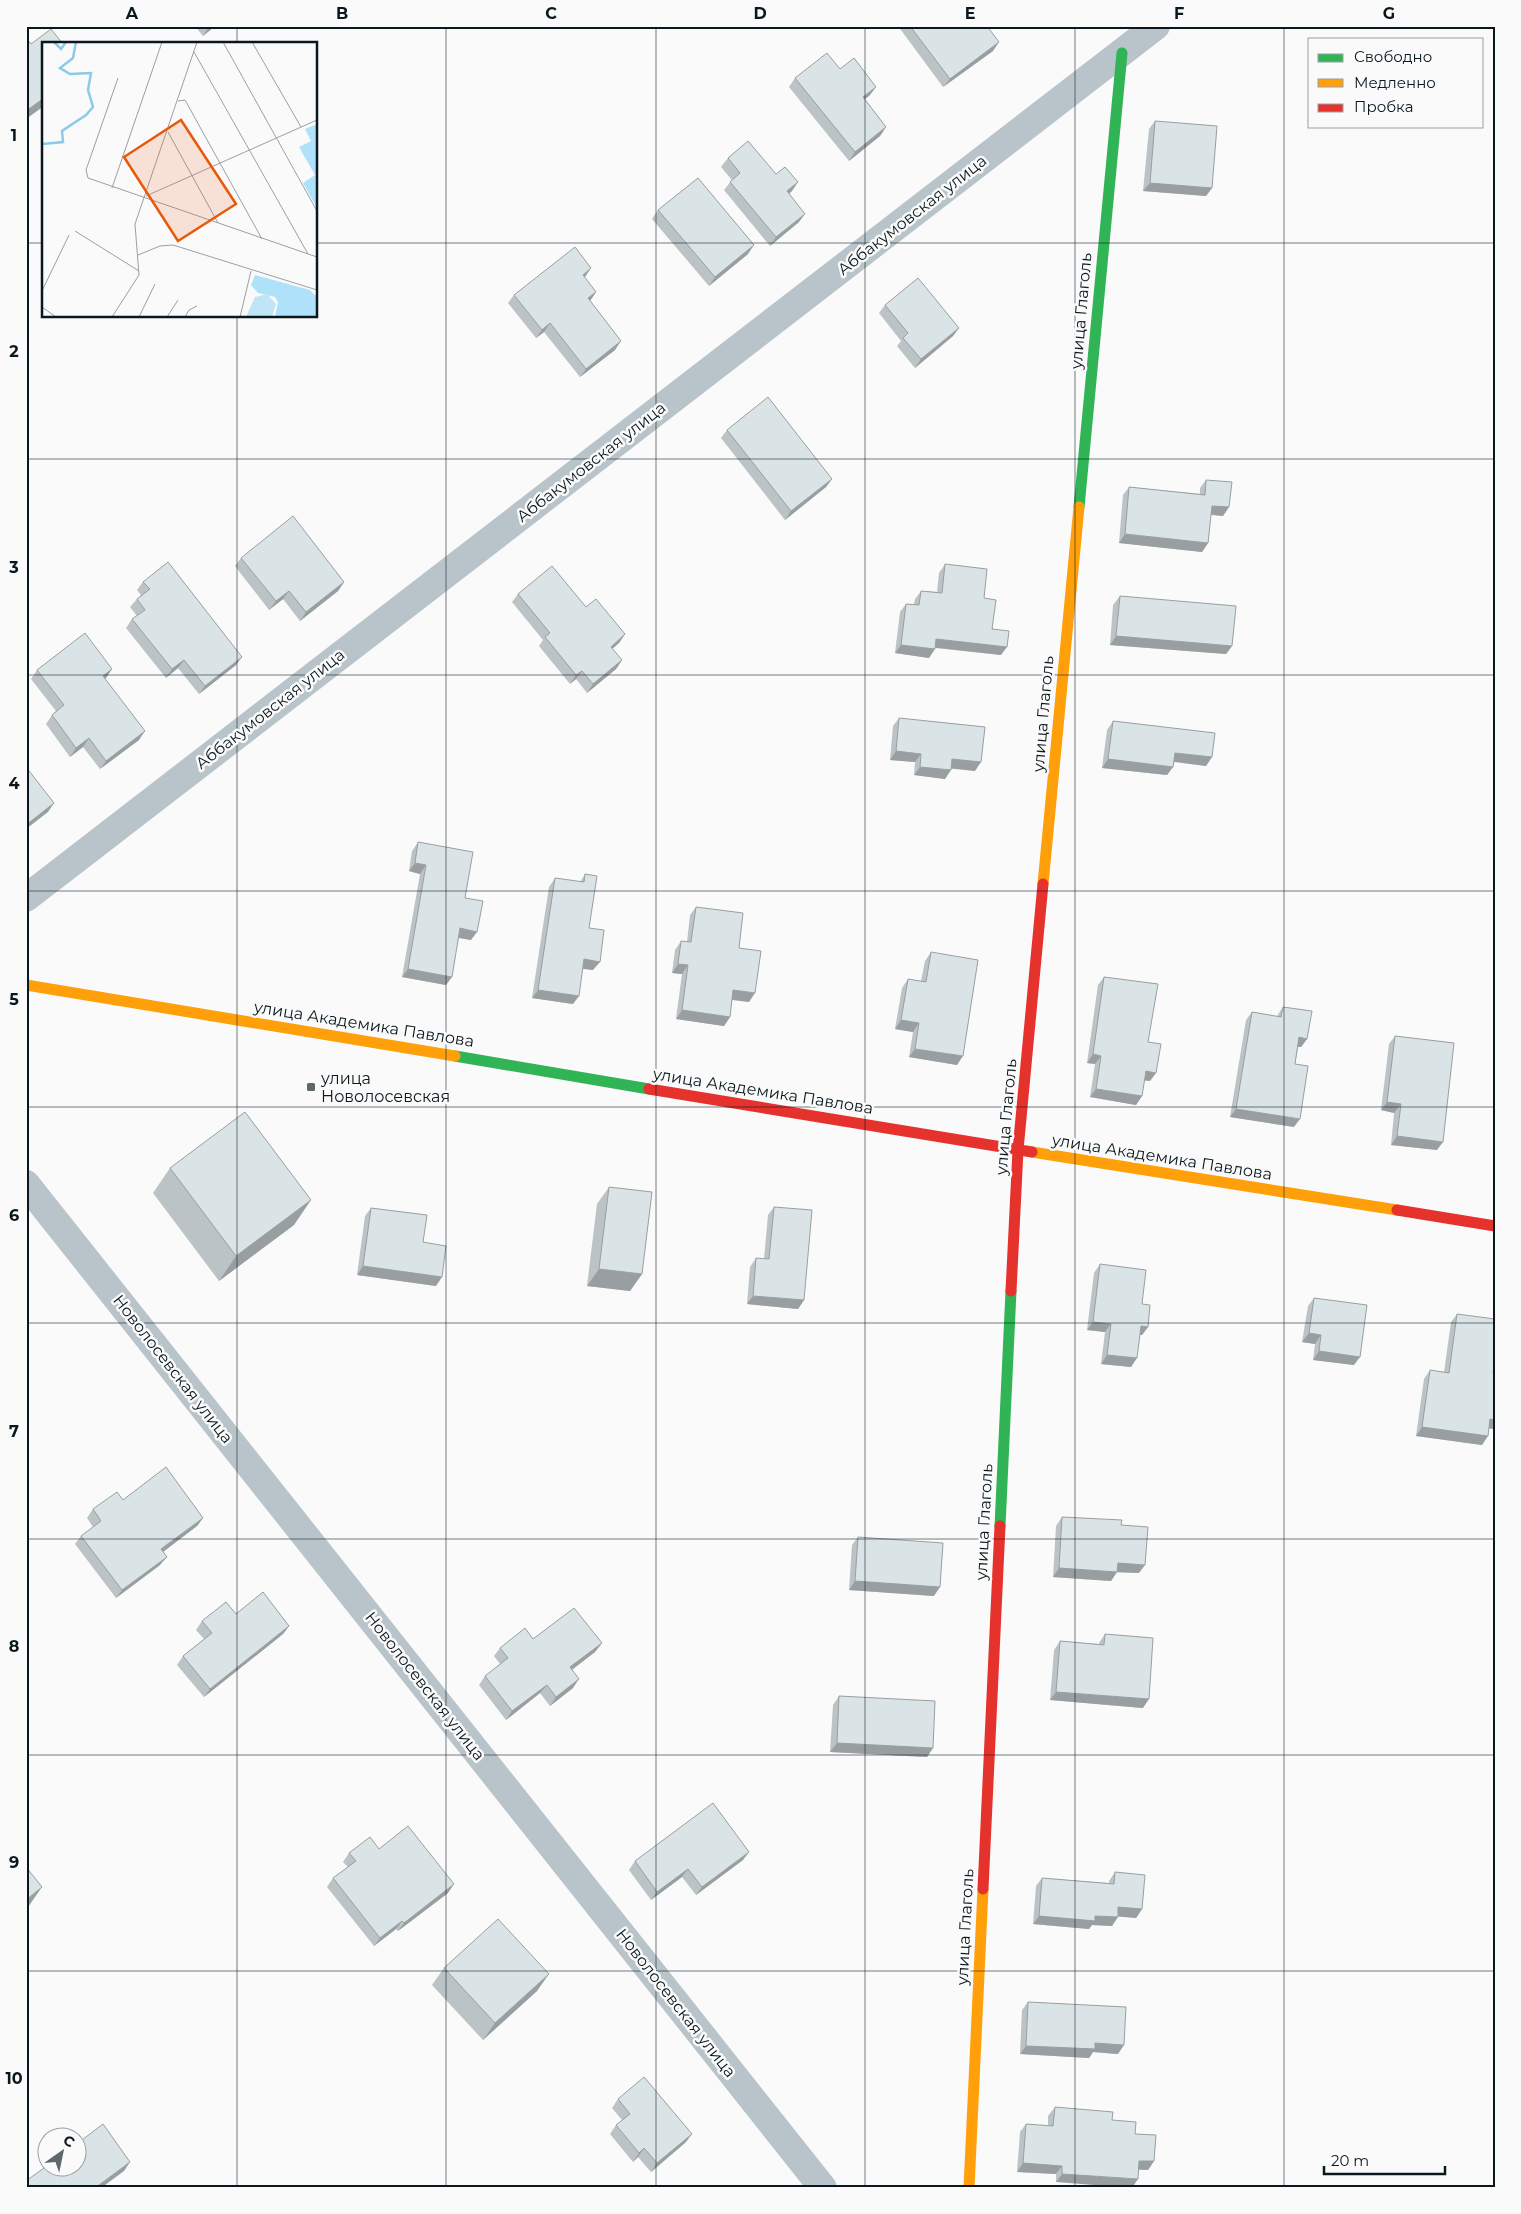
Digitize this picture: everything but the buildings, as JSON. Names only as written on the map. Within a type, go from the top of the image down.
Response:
[{"type":"street","name":"Аббакумовская улица","points":[[26,898],[1156,26]]},
{"type":"street","name":"улица Глаголь","points":[[968,2188],[1018,1150],[1122,53]]},
{"type":"street","name":"улица Академика Павлова","points":[[26,985],[1018,1150],[1495,1226]]},
{"type":"street","name":"Новолосевская улица","points":[[26,1184],[823,2188]]},
{"type":"traffic: fast","points":[[1079,507],[1122,53]]},
{"type":"traffic: fast","points":[[455,1056],[649,1089]]},
{"type":"traffic: fast","points":[[1000,1526],[1011,1291]]},
{"type":"traffic: slow","points":[[1043,884],[1079,507]]},
{"type":"traffic: slow","points":[[26,985],[455,1056]]},
{"type":"traffic: slow","points":[[1032,1152],[1397,1210]]},
{"type":"traffic: slow","points":[[969,2188],[983,1889]]},
{"type":"traffic: jam","points":[[1011,1291],[1018,1150],[1043,884]]},
{"type":"traffic: jam","points":[[649,1089],[1032,1152]]},
{"type":"traffic: jam","points":[[1397,1210],[1495,1226]]},
{"type":"traffic: jam","points":[[983,1889],[1000,1526]]},
{"type":"place","name":"улица Новолосевская","points":[[311,1087]]}]
